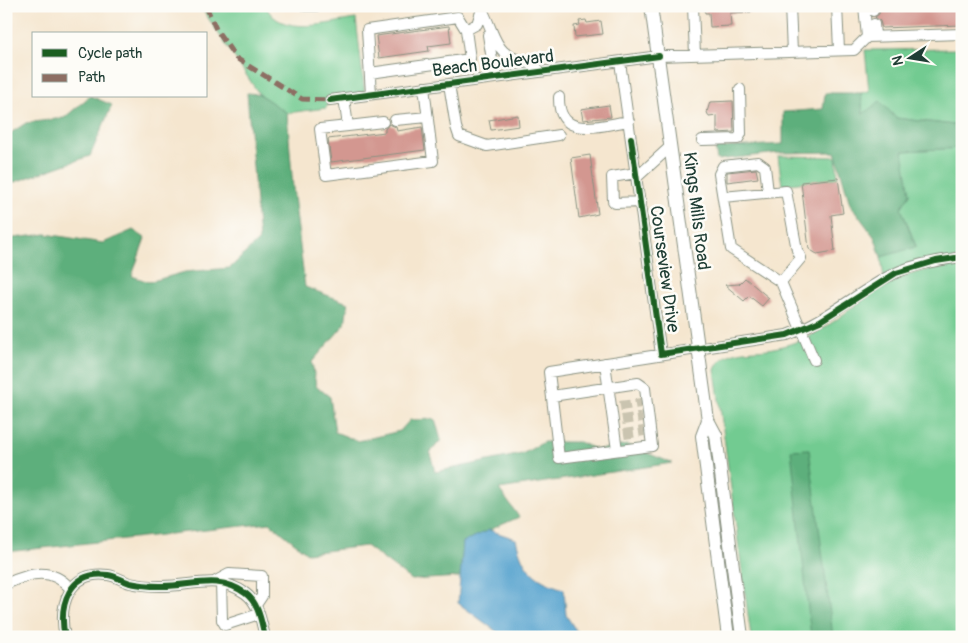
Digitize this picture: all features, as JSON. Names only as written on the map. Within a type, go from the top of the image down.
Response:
[{"type":"main road","name":"Kings Mills Road","points":[[651,6],[708,420],[716,435],[742,637]]},
{"type":"main road","name":"Kings Mills Road","points":[[708,420],[702,436],[728,637]]},
{"type":"street","points":[[305,6],[316,6]]},
{"type":"street","points":[[693,6],[695,55]]},
{"type":"street","points":[[790,6],[792,52]]},
{"type":"street","points":[[837,6],[839,50]]},
{"type":"street","points":[[466,30],[477,24],[481,7]]},
{"type":"street","points":[[481,7],[494,41],[503,53],[515,61],[535,65],[540,72]]},
{"type":"street","points":[[481,7],[487,26],[494,78]]},
{"type":"street","points":[[870,8],[871,37]]},
{"type":"street","points":[[370,73],[470,59],[466,30],[458,17],[367,30],[371,94]]},
{"type":"street","points":[[871,37],[874,24]]},
{"type":"street","points":[[871,37],[962,34]]},
{"type":"street","name":"Beach Boulevard","points":[[330,100],[659,56],[854,50],[871,37]]},
{"type":"street","name":"Courseview Drive","points":[[620,62],[661,354],[758,342],[801,330],[820,321],[896,273],[928,263],[962,257]]},
{"type":"street","points":[[449,84],[459,136],[487,146],[559,135]]},
{"type":"street","points":[[384,122],[320,130],[326,174],[433,161],[424,87]]},
{"type":"street","points":[[702,140],[738,139],[742,134],[740,89]]},
{"type":"street","points":[[559,97],[561,114],[564,120],[574,126],[629,121]]},
{"type":"street","points":[[344,98],[348,126]]},
{"type":"street","points":[[395,120],[428,117]]},
{"type":"street","points":[[640,202],[620,204],[613,201],[612,178],[637,175],[671,146]]},
{"type":"street","points":[[771,192],[765,166],[758,162],[723,166],[719,174],[731,249],[781,282],[814,360]]},
{"type":"street","points":[[723,197],[786,191],[797,250],[801,258],[781,282]]},
{"type":"street","points":[[552,396],[638,383],[645,388],[645,416],[652,446],[560,458],[548,372],[661,354]]},
{"type":"street","points":[[605,363],[608,388],[615,406],[619,434],[617,450]]},
{"type":"street","points":[[6,584],[39,574],[51,573],[62,578],[71,589]]},
{"type":"street","points":[[229,574],[262,576],[262,596],[258,610],[225,625],[222,620],[219,582],[229,574]]},
{"type":"street","points":[[65,637],[62,621],[64,603],[71,589],[81,579],[95,575],[110,575],[129,583],[149,586],[219,582],[245,593],[258,610],[265,637]]},
{"type":"green space","points":[[200,6],[266,6],[273,16],[282,22],[306,26],[356,19],[365,95],[330,100],[326,108],[287,113],[259,94]]},
{"type":"green space","points":[[962,49],[962,126],[863,114],[861,93],[869,91],[865,50]]},
{"type":"green space","points":[[247,93],[259,94],[287,113],[293,188],[305,287],[348,303],[345,324],[312,362],[316,386],[330,397],[335,432],[358,441],[400,431],[410,420],[435,419],[441,440],[430,453],[435,472],[522,454],[544,442],[579,442],[597,450],[627,445],[672,463],[499,489],[519,517],[463,542],[460,577],[411,580],[366,546],[307,553],[270,523],[6,552],[6,239],[46,234],[103,243],[133,230],[145,238],[132,276],[149,282],[185,272],[230,268],[259,240]]},
{"type":"green space","points":[[825,93],[861,93],[863,114],[880,101],[896,118],[962,126],[962,148],[903,151],[910,194],[901,208],[916,247],[881,257],[875,238],[850,204],[835,152],[778,153],[717,160],[715,148],[783,144],[783,112],[823,109]]},
{"type":"green space","points":[[88,98],[95,98],[112,105],[90,156],[6,185],[6,136],[26,123],[64,118]]},
{"type":"green space","points":[[962,148],[962,257],[884,278],[881,257],[916,246],[901,208],[910,194],[902,151]]},
{"type":"green space","points":[[778,156],[836,157],[838,178],[782,185]]},
{"type":"green space","points":[[962,265],[962,637],[751,637],[715,370],[724,358],[737,352],[788,345],[805,338],[834,322],[875,292],[900,278],[944,267]]},
{"type":"green space","points":[[809,449],[833,637],[811,637],[791,450]]},
{"type":"water","points":[[489,530],[516,539],[522,558],[531,572],[545,582],[564,589],[566,615],[580,637],[504,637],[458,603],[463,542]]},
{"type":"building","points":[[704,6],[750,6],[751,12],[730,13],[731,26],[710,27],[709,13],[705,13]]},
{"type":"building","points":[[881,6],[962,6],[962,25],[882,28],[880,21],[875,17],[879,14]]},
{"type":"building","points":[[586,20],[587,23],[601,21],[603,34],[575,37],[574,26],[580,25],[579,21]]},
{"type":"building","points":[[449,26],[451,43],[428,46],[429,51],[379,58],[376,36]]},
{"type":"building","points":[[733,101],[734,132],[717,133],[717,116],[709,117],[707,112],[710,102]]},
{"type":"building","points":[[609,105],[611,117],[583,120],[581,109]]},
{"type":"building","points":[[518,115],[519,126],[491,130],[489,120]]},
{"type":"building","points":[[389,124],[396,127],[397,131],[422,127],[425,150],[331,162],[328,139],[385,132]]},
{"type":"building","points":[[590,155],[598,214],[579,218],[571,158]]},
{"type":"building","points":[[756,169],[758,178],[727,182],[727,172]]},
{"type":"building","points":[[838,178],[843,213],[831,215],[835,251],[817,254],[809,249],[801,182]]},
{"type":"building","points":[[745,278],[769,298],[762,306],[749,296],[744,301],[725,285],[739,284]]},
{"type":"tunnel","points":[[620,406],[641,403]]},
{"type":"tunnel","points":[[622,420],[642,417]]},
{"type":"tunnel","points":[[624,434],[644,431]]},
{"type":"marked path","points":[[206,6],[216,29],[236,58],[302,99],[330,100]]},
{"type":"cycle path","points":[[330,100],[659,56]]},
{"type":"cycle path","points":[[631,138],[661,354],[787,335],[820,321],[896,273],[936,261],[962,257]]},
{"type":"cycle path","points":[[65,637],[63,613],[69,592],[75,584],[84,578],[95,575],[108,575],[130,583],[156,586],[214,582],[235,587],[250,597],[259,613],[265,637]]}]
